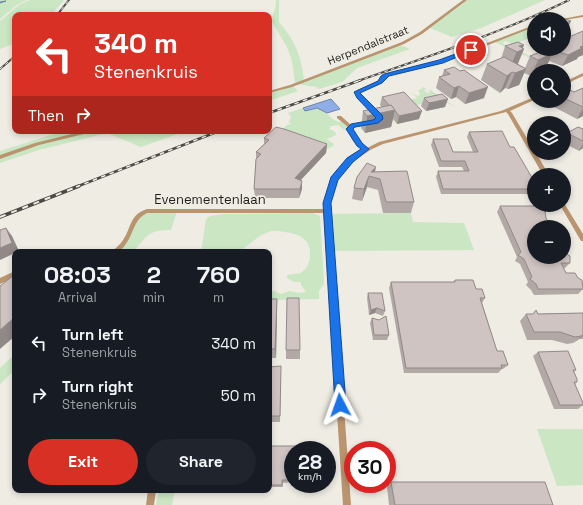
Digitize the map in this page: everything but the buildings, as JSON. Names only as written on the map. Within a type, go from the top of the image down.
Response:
[{"type":"street","name":"Herpendalstraat","points":[[272,91],[291,86],[403,43],[421,33],[465,0]]},
{"type":"street","points":[[571,18],[583,16]]},
{"type":"street","points":[[380,119],[380,116],[357,94],[358,91],[380,82],[386,75],[441,62],[527,29]]},
{"type":"street","points":[[571,80],[583,74]]},
{"type":"street","points":[[347,505],[326,211],[328,195],[334,179],[350,160],[366,149],[381,143],[506,110],[527,101]]},
{"type":"street","points":[[506,110],[510,113],[542,168]]},
{"type":"street","points":[[339,117],[350,127],[350,131],[359,144],[366,149]]},
{"type":"street","points":[[350,127],[376,122]]},
{"type":"street","points":[[0,157],[42,143],[78,134]]},
{"type":"street","name":"Evenementenlaan","points":[[118,249],[124,242],[134,220],[141,213],[147,211],[326,211]]},
{"type":"street","points":[[567,212],[583,239]]},
{"type":"street","points":[[0,282],[12,276]]},
{"type":"street","points":[[150,505],[152,493]]},
{"type":"green space","points":[[0,0],[27,0],[18,4],[0,19]]},
{"type":"green space","points":[[30,0],[64,0],[54,12],[12,12],[12,44],[0,49],[0,21],[20,4]]},
{"type":"green space","points":[[276,0],[279,0],[279,22],[293,42],[301,63],[304,80],[295,83],[292,61],[287,47],[272,22]]},
{"type":"green space","points":[[467,0],[545,0],[481,28],[452,37],[430,28]]},
{"type":"green space","points":[[527,29],[527,39],[513,45],[506,41],[502,43],[527,54],[527,56],[548,64],[543,64],[495,42]]},
{"type":"green space","points":[[400,45],[410,49],[357,68],[342,82],[319,89],[316,87],[297,84]]},
{"type":"green space","points":[[293,86],[298,91],[272,100],[272,92]]},
{"type":"green space","points":[[422,87],[426,88],[424,90],[427,93],[430,92],[429,89],[457,108],[448,103],[425,103],[414,106],[408,100],[418,98],[410,93],[418,96],[420,94],[418,90],[422,89]]},
{"type":"green space","points":[[303,108],[305,110],[322,110],[336,121],[343,122],[350,127],[344,130],[338,125],[331,126],[329,129],[335,132],[336,135],[327,139],[334,144],[332,147],[323,150],[278,133],[287,125],[291,124],[289,122],[291,117],[288,113]]},
{"type":"green space","points":[[54,134],[103,134],[39,150],[0,163],[0,151]]},
{"type":"green space","points":[[109,134],[178,134],[141,147]]},
{"type":"green space","points":[[177,211],[171,230],[153,232],[136,249],[118,249],[124,242],[141,213]]},
{"type":"green space","points":[[313,213],[320,216],[324,284],[319,291],[319,299],[272,300],[272,292],[274,291],[281,294],[289,291],[299,293],[306,292],[301,285],[301,282],[294,282],[287,278],[287,275],[301,273],[307,267],[310,259],[310,250],[307,242],[300,236],[291,233],[271,231],[261,235],[243,249],[201,249],[206,219],[210,216],[224,214]]},
{"type":"green space","points":[[411,213],[413,222],[464,223],[474,250],[334,251],[331,214]]},
{"type":"green space","points":[[12,357],[12,373],[0,384],[0,368]]},
{"type":"green space","points":[[537,429],[583,429],[583,485],[557,486]]},
{"type":"green space","points":[[158,493],[174,493],[172,505],[156,505]]},
{"type":"water","points":[[331,99],[340,109],[327,113],[317,108],[305,111],[303,108]]},
{"type":"waterway","points":[[0,2],[6,1],[0,3]]},
{"type":"railway","points":[[59,12],[69,0]]},
{"type":"railway","points":[[358,81],[491,34],[569,0]]},
{"type":"railway","points":[[0,69],[12,59]]},
{"type":"railway","points":[[272,112],[361,80]]},
{"type":"railway","points":[[76,187],[211,134]]},
{"type":"railway","points":[[0,217],[79,186]]},
{"type":"route","points":[[340,405],[326,211],[328,195],[334,179],[350,160],[366,149],[359,144],[350,131],[350,127],[376,122],[380,119],[380,116],[359,97],[357,92],[382,81],[383,77],[386,75],[441,62],[471,50]]}]
